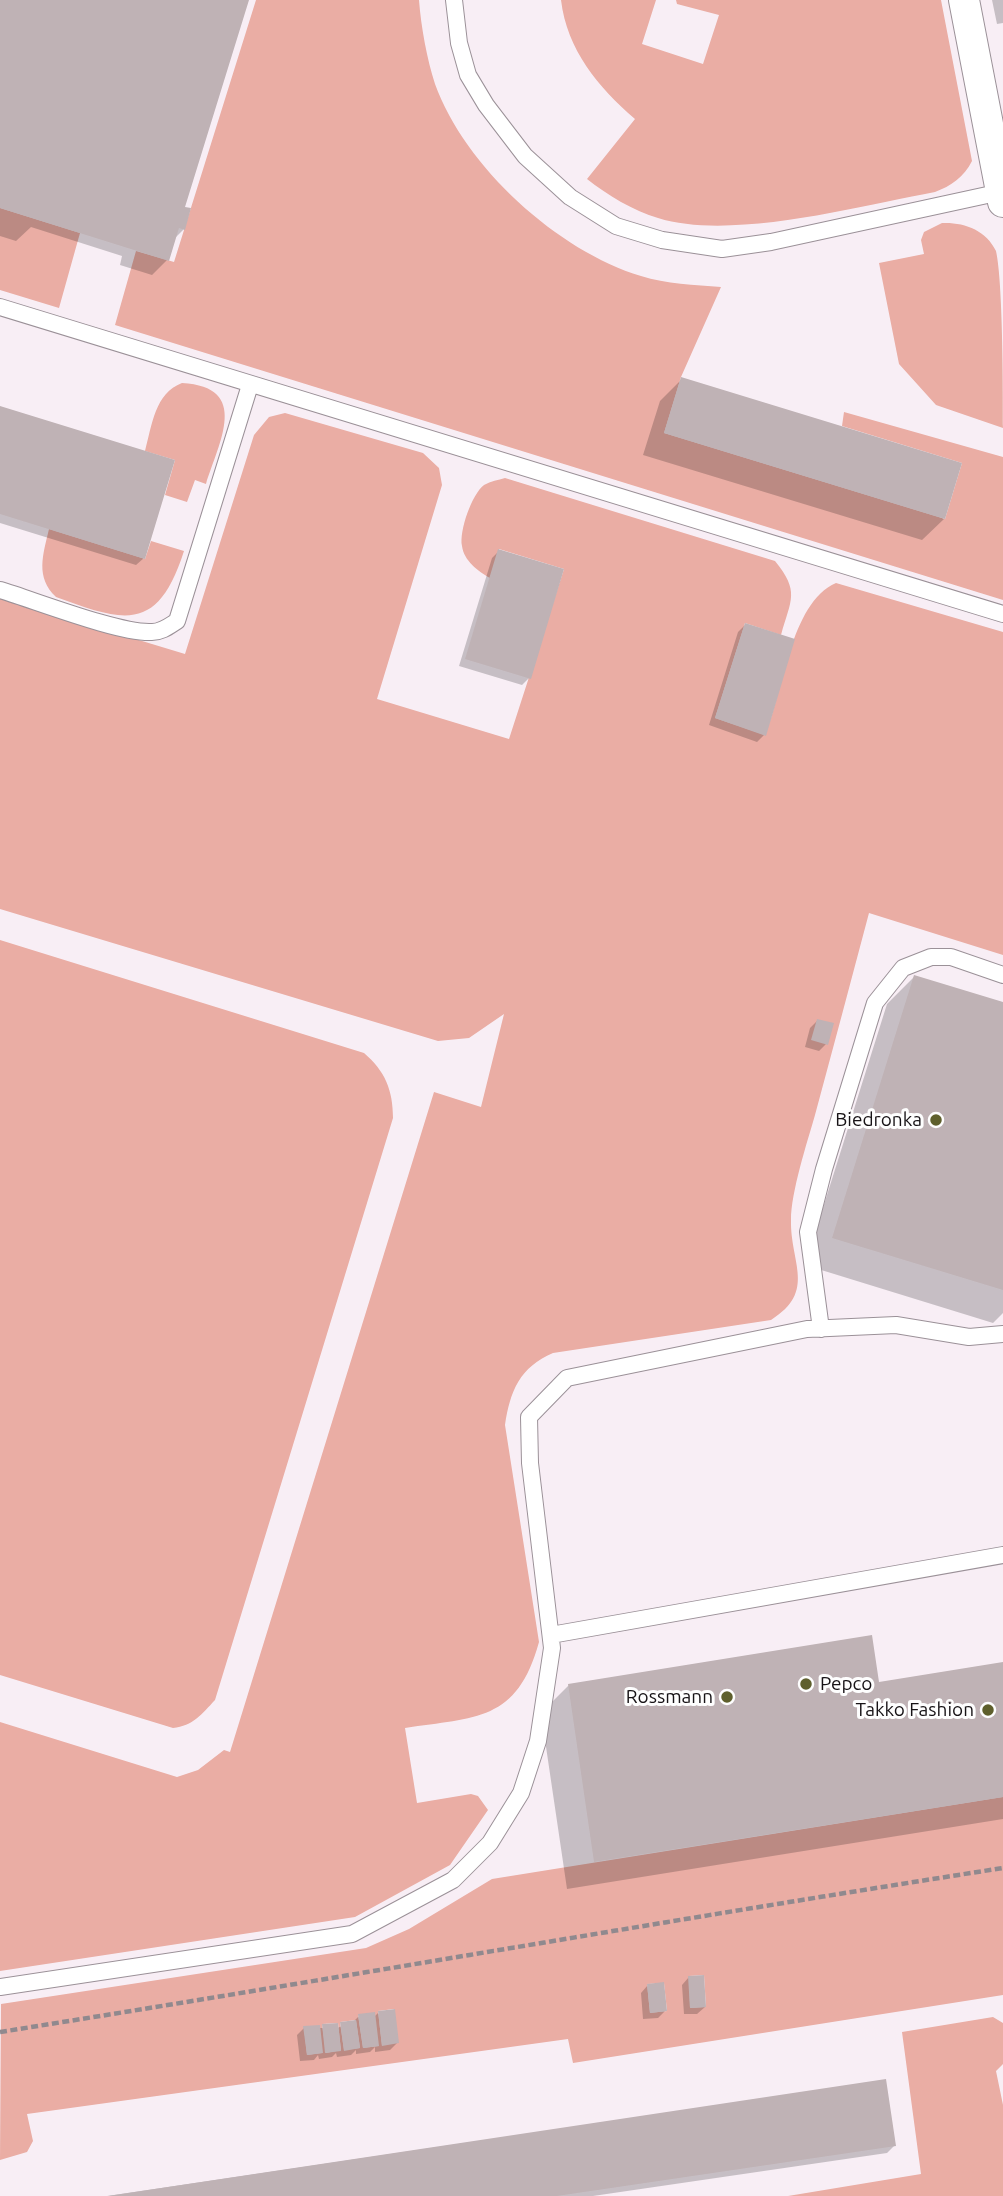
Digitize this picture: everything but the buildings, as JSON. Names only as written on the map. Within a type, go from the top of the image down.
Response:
[{"type":"street","points":[[964,0],[1002,197]]},
{"type":"lane","points":[[454,0],[459,43],[468,75],[486,105],[525,156],[570,197],[616,226],[662,240],[722,248],[771,242],[1002,197]]},
{"type":"lane","points":[[0,307],[1003,614]]},
{"type":"lane","points":[[0,590],[119,626],[151,632],[164,629],[177,621],[250,385]]},
{"type":"lane","points":[[821,1329],[808,1232],[824,1169],[875,1003],[903,968],[931,957],[951,957],[1003,975]]},
{"type":"lane","points":[[0,1987],[352,1934],[453,1880],[490,1843],[521,1793],[538,1741],[546,1701],[552,1648],[530,1440],[530,1417],[567,1378],[821,1329],[896,1325],[969,1337],[1003,1334]]},
{"type":"lane","points":[[551,1634],[1003,1555]]},
{"type":"path","points":[[0,2032],[451,1960],[620,1927],[1003,1868]]},
{"type":"shaded area","points":[[256,0],[419,0],[429,64],[449,115],[491,175],[518,202],[578,247],[610,264],[660,281],[721,287],[681,377],[664,433],[945,519],[962,463],[842,426],[844,412],[1003,457],[1003,600],[115,325],[136,251],[174,262]]},
{"type":"shaded area","points":[[561,0],[656,0],[642,44],[703,64],[719,15],[677,4],[676,0],[941,0],[972,161],[956,180],[935,192],[795,219],[721,226],[688,224],[649,215],[621,202],[587,179],[635,119],[609,94],[586,66],[570,35]]},
{"type":"shaded area","points":[[0,208],[80,233],[59,308],[0,290]]},
{"type":"shaded area","points":[[942,223],[974,229],[992,244],[996,251],[1001,311],[1003,428],[936,405],[899,364],[879,263],[924,254],[921,240],[924,232]]},
{"type":"shaded area","points":[[182,383],[203,387],[217,395],[223,406],[225,419],[206,484],[195,480],[187,502],[165,495],[175,460],[145,451],[160,402],[166,394]]},
{"type":"shaded area","points":[[285,413],[423,453],[439,468],[442,485],[377,699],[509,739],[564,569],[499,549],[490,578],[469,561],[463,551],[462,539],[464,522],[471,504],[484,485],[505,478],[775,561],[791,589],[790,604],[781,635],[745,623],[715,718],[765,735],[798,629],[808,609],[820,594],[836,583],[1003,632],[1003,955],[869,913],[796,1182],[791,1220],[797,1287],[785,1309],[771,1320],[553,1353],[532,1365],[518,1382],[510,1401],[505,1425],[539,1642],[530,1668],[519,1688],[506,1701],[473,1717],[405,1728],[417,1803],[471,1794],[478,1796],[488,1810],[450,1865],[355,1917],[0,1971],[0,1722],[177,1777],[198,1770],[224,1750],[230,1752],[434,1092],[481,1107],[504,1014],[469,1038],[438,1041],[0,909],[0,598],[185,654],[254,435],[269,417]]},
{"type":"shaded area","points":[[49,529],[145,559],[151,541],[184,551],[163,596],[151,608],[136,614],[120,615],[56,597],[49,589],[42,565]]},
{"type":"shaded area","points":[[0,940],[364,1053],[382,1074],[391,1099],[393,1118],[215,1700],[197,1719],[180,1727],[173,1728],[0,1675]]},
{"type":"shaded area","points":[[1003,1797],[1003,1995],[573,2063],[568,2039],[27,2114],[33,2141],[27,2152],[0,2160],[1,2004],[366,1948],[409,1929],[492,1879]],"holes":[[[704,1975],[706,2007],[690,2008],[689,1976]],[[664,1983],[667,2011],[650,2013],[647,1984]],[[395,2009],[382,2046],[378,2011]],[[358,2015],[379,2046],[363,2048]],[[356,2020],[360,2048],[344,2050],[340,2022]],[[338,2023],[341,2050],[326,2053],[322,2024]],[[304,2027],[322,2053],[307,2055]]]},
{"type":"shaded area","points":[[993,2017],[1003,2023],[1003,2064],[996,2071],[1003,2105],[1003,2196],[788,2196],[921,2174],[902,2032]]},
{"type":"place","name":"Biedronka","points":[[936,1120]]},
{"type":"place","name":"Pepco","points":[[806,1684]]},
{"type":"place","name":"Rossmann","points":[[727,1697]]},
{"type":"place","name":"Takko Fashion","points":[[988,1710]]}]
